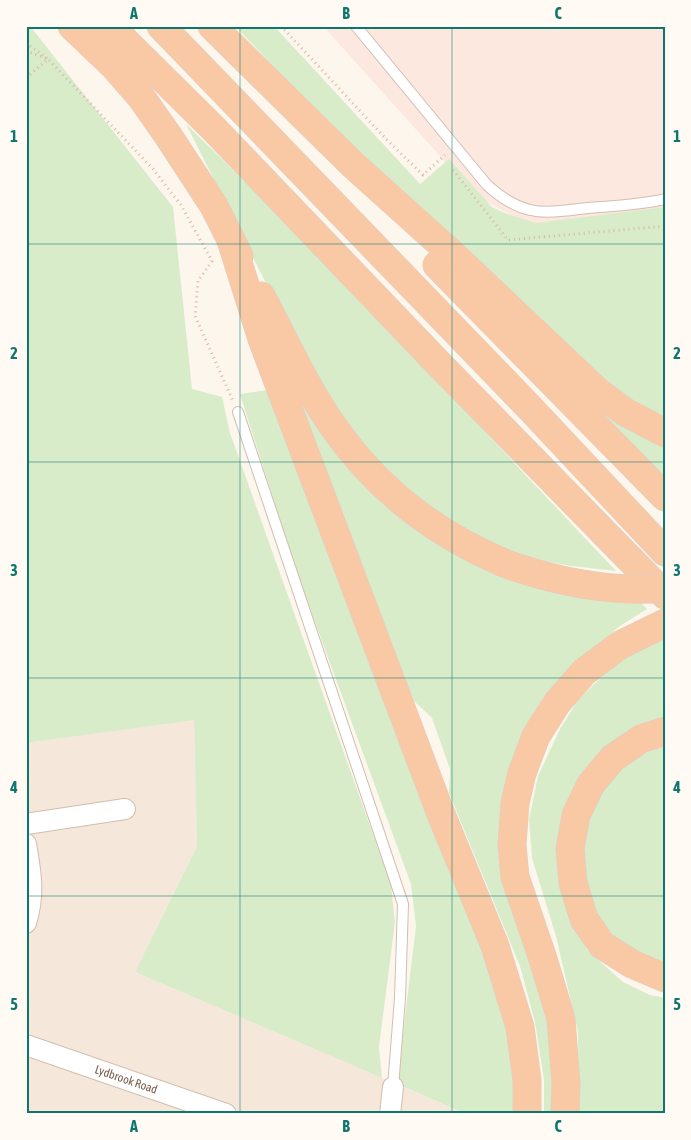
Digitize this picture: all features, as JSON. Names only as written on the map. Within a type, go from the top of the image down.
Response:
[{"type":"highway","points":[[72,26],[114,66],[141,98],[169,137],[204,191],[332,425],[368,470],[395,496],[433,526],[474,550],[537,575],[596,586],[626,589],[665,588]]},
{"type":"highway","points":[[110,26],[221,136],[438,363],[665,595]]},
{"type":"highway","points":[[161,26],[529,407],[665,552]]},
{"type":"highway","points":[[212,26],[351,163],[452,254],[598,392],[625,412],[665,433]]},
{"type":"highway","points":[[351,163],[438,265],[665,497]]},
{"type":"highway","points":[[231,240],[265,348],[438,804],[495,946],[520,1027],[527,1080],[527,1114]]},
{"type":"highway","points":[[565,1114],[566,1084],[561,1020],[515,877],[512,845],[515,803],[522,773],[536,736],[557,703],[584,672],[620,645],[665,624]]},
{"type":"highway","points":[[665,731],[641,739],[613,758],[591,784],[576,815],[570,849],[573,883],[584,919],[602,945],[632,964],[665,978]]},
{"type":"street","points":[[26,824],[125,809]]},
{"type":"street","points":[[26,844],[32,881],[32,905],[26,923]]},
{"type":"street","name":"Lydbrook Road","points":[[26,1045],[226,1114]]},
{"type":"street","points":[[390,1114],[393,1087]]},
{"type":"lane","points":[[356,26],[487,185],[513,204],[529,210],[546,212],[665,199]]},
{"type":"lane","points":[[238,412],[403,904],[400,998],[393,1087]]},
{"type":"path","points":[[281,26],[386,139],[423,175],[455,146]]},
{"type":"path","points":[[26,43],[48,59],[153,169],[181,205],[212,261],[198,281],[195,316],[238,412]]},
{"type":"path","points":[[26,51],[48,59]]},
{"type":"path","points":[[26,78],[48,59]]},
{"type":"shaded area","points":[[323,26],[665,26],[665,215],[532,227],[475,195]]},
{"type":"shaded area","points":[[194,719],[197,846],[135,972],[466,1114],[26,1114],[26,743]]},
{"type":"green space","points":[[26,26],[30,26],[173,207],[192,389],[222,397],[230,433],[391,885],[395,922],[379,1047],[382,1078],[135,972],[197,846],[194,720],[26,743]]},
{"type":"green space","points":[[235,26],[274,26],[420,184],[449,159],[492,207],[536,223],[665,207],[665,422],[623,399],[329,124]]},
{"type":"green space","points":[[186,124],[350,289],[616,571],[571,566],[509,554],[468,537],[383,472],[307,365]]},
{"type":"green space","points":[[277,352],[422,532],[632,594],[647,609],[620,626],[575,664],[542,699],[509,775],[547,1005],[556,1114],[544,1114],[544,1080],[535,1022],[520,966],[449,793],[450,769],[432,718],[413,700]]},
{"type":"green space","points":[[268,390],[513,1032],[520,1114],[466,1114],[397,1084],[416,926],[411,884],[297,573],[240,394]]},
{"type":"green space","points":[[582,396],[611,419],[665,446],[665,479]]},
{"type":"green space","points":[[665,637],[665,722],[564,814],[557,863],[568,912],[587,950],[623,982],[650,995],[665,998],[665,1114],[579,1114],[578,1032],[556,936],[532,858],[529,820],[538,776],[560,729],[578,700],[613,666],[643,645]]},
{"type":"green space","points":[[665,746],[665,966],[617,946],[595,922],[580,868],[584,822],[600,792],[614,776],[630,763],[655,748]]}]
